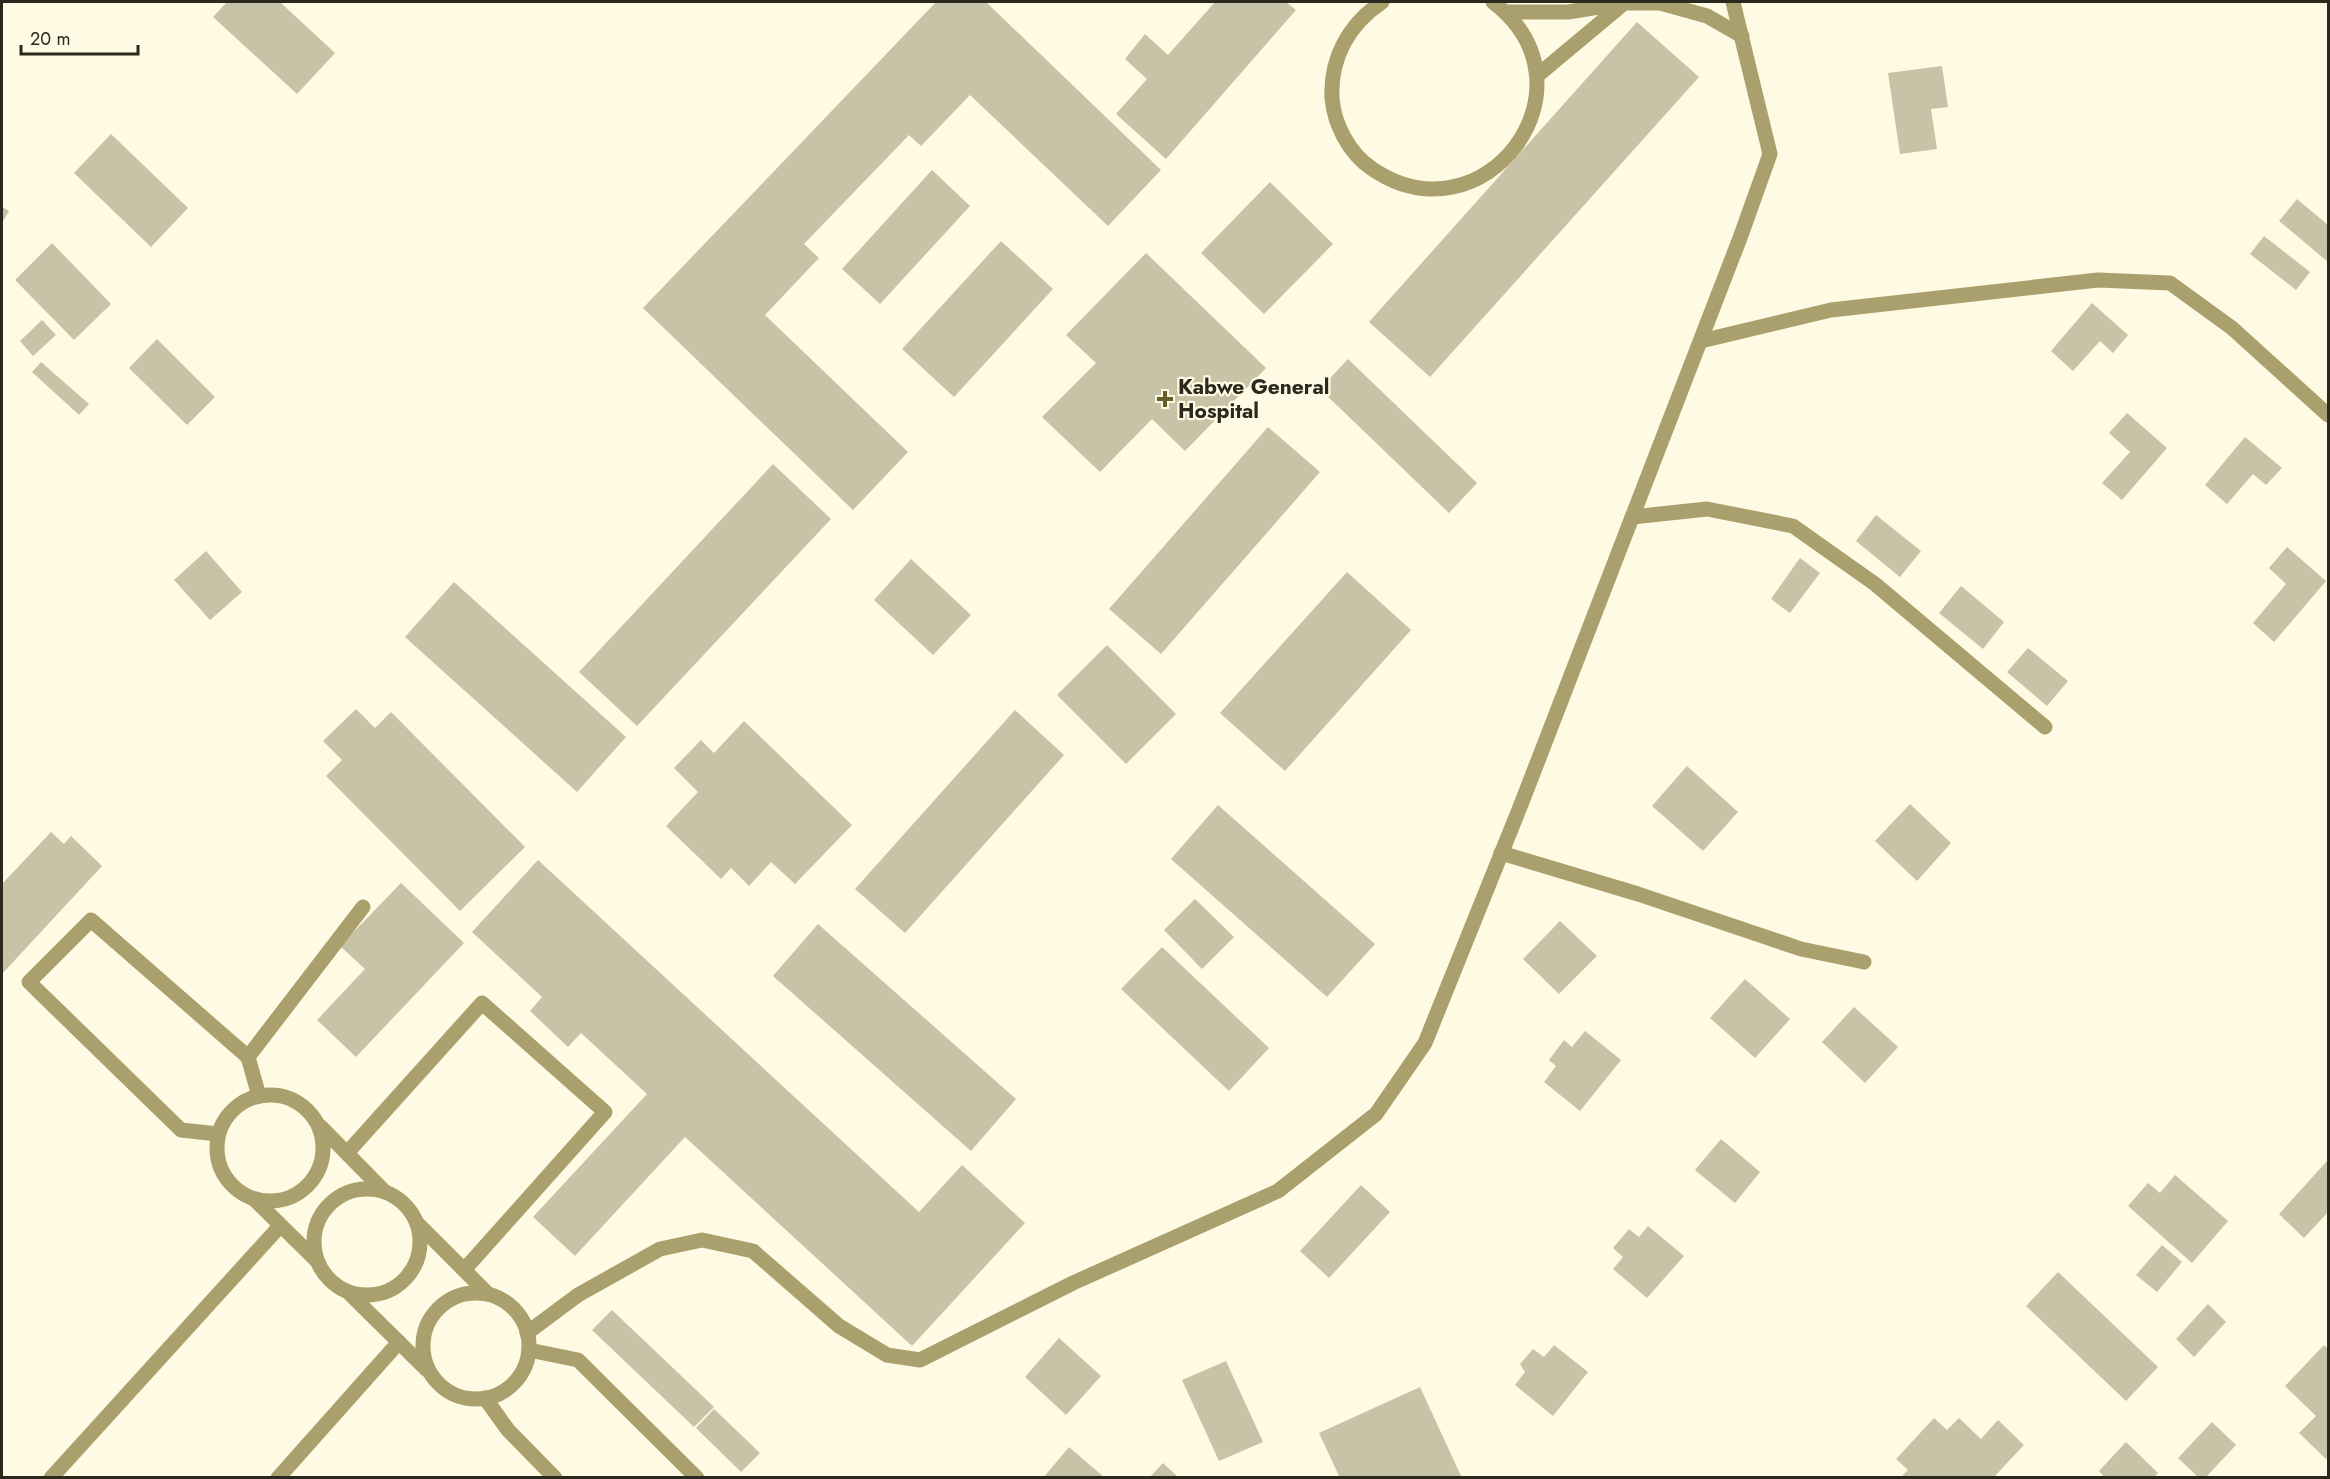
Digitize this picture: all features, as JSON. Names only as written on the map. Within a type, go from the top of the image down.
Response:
[{"type":"lane","points":[[1382,2],[1370,10],[1352,28],[1339,50],[1333,74],[1332,99],[1337,123],[1349,145],[1365,164],[1384,178],[1408,187],[1432,190],[1457,186],[1481,177],[1502,163],[1518,145],[1532,115],[1537,99],[1538,75],[1532,52],[1522,30],[1506,12],[1492,2]]},
{"type":"lane","points":[[1538,75],[1624,2]]},
{"type":"lane","points":[[1506,12],[1568,12],[1624,2],[1660,3],[1707,16],[1742,36]]},
{"type":"lane","points":[[527,1333],[578,1295],[660,1250],[702,1240],[753,1251],[839,1326],[887,1355],[920,1360],[1073,1283],[1278,1191],[1376,1114],[1425,1043],[1701,341],[1770,154],[1733,2]]},
{"type":"lane","points":[[1701,341],[1831,310],[2098,280],[2170,283],[2232,328],[2328,415]]},
{"type":"lane","points":[[1632,517],[1707,509],[1793,526],[1875,584],[2044,727]]},
{"type":"lane","points":[[1501,853],[1638,894],[1802,949],[1864,962]]},
{"type":"lane","points":[[248,1057],[363,907]]},
{"type":"lane","points":[[218,1134],[181,1130],[29,982],[91,920],[248,1057],[259,1096]]},
{"type":"lane","points":[[347,1153],[482,1003],[605,1112],[464,1270]]},
{"type":"lane","points":[[273,1094],[287,1096],[299,1102],[309,1110],[323,1136],[324,1150],[315,1176],[294,1195],[267,1202],[241,1194],[230,1185],[222,1174],[216,1148],[218,1134],[230,1114],[251,1098],[259,1096],[273,1094]]},
{"type":"lane","points":[[318,1125],[386,1192],[406,1203],[417,1224],[420,1236],[420,1250],[409,1275],[387,1291],[362,1294],[347,1292]]},
{"type":"lane","points":[[317,1261],[314,1248],[315,1233],[325,1210],[346,1194],[359,1189],[386,1192]]},
{"type":"lane","points":[[254,1199],[317,1261],[333,1283],[347,1292],[427,1370],[435,1382],[454,1396],[473,1400],[485,1398],[506,1390],[514,1382],[527,1362],[529,1350],[522,1318],[501,1298],[488,1294],[472,1293],[457,1297],[442,1305],[432,1317],[422,1342],[427,1370]]},
{"type":"lane","points":[[417,1224],[488,1294]]},
{"type":"lane","points":[[51,1478],[280,1226]]},
{"type":"lane","points":[[278,1478],[399,1342]]},
{"type":"lane","points":[[529,1350],[578,1360],[697,1478]]},
{"type":"lane","points":[[485,1398],[508,1430],[555,1478]]},
{"type":"building","points":[[227,2],[280,2],[335,53],[297,94],[213,17]]},
{"type":"building","points":[[936,2],[986,2],[1161,170],[1108,226],[970,95],[921,146],[909,135],[804,244],[819,258],[765,315],[908,452],[853,510],[643,308]]},
{"type":"building","points":[[1215,2],[1286,2],[1296,10],[1166,159],[1116,114],[1147,79],[1125,59],[1145,34],[1168,55]]},
{"type":"building","points":[[1637,22],[1699,77],[1430,377],[1369,322]]},
{"type":"building","points":[[1942,66],[1948,107],[1931,109],[1937,149],[1900,154],[1888,73]]},
{"type":"building","points":[[111,134],[188,208],[151,247],[74,173]]},
{"type":"building","points":[[932,170],[970,206],[880,304],[842,269]]},
{"type":"building","points":[[1270,182],[1333,244],[1264,314],[1201,253]]},
{"type":"building","points":[[2297,199],[2328,225],[2328,262],[2279,221]]},
{"type":"building","points":[[2,207],[9,211],[2,223]]},
{"type":"building","points":[[2264,236],[2310,272],[2296,290],[2250,254]]},
{"type":"building","points":[[1001,241],[1053,289],[954,397],[902,349]]},
{"type":"building","points":[[52,243],[111,304],[74,340],[15,280]]},
{"type":"building","points":[[1146,253],[1266,368],[1185,451],[1152,419],[1100,472],[1042,417],[1096,363],[1066,335]]},
{"type":"building","points":[[2092,303],[2128,335],[2113,353],[2100,341],[2073,371],[2051,351]]},
{"type":"building","points":[[42,320],[56,335],[33,356],[20,341]]},
{"type":"building","points":[[157,339],[215,397],[187,425],[129,368]]},
{"type":"building","points":[[1348,359],[1477,483],[1449,513],[1320,389]]},
{"type":"building","points":[[41,362],[89,404],[79,415],[32,372]]},
{"type":"building","points":[[2127,413],[2167,448],[2122,500],[2102,483],[2130,452],[2109,433]]},
{"type":"building","points":[[1268,427],[1320,472],[1161,654],[1109,609]]},
{"type":"building","points":[[2245,437],[2282,468],[2266,485],[2253,474],[2227,504],[2205,485]]},
{"type":"building","points":[[773,464],[831,519],[637,726],[579,672]]},
{"type":"building","points":[[1876,515],[1921,551],[1900,577],[1856,541]]},
{"type":"building","points":[[2287,547],[2326,581],[2274,642],[2253,623],[2286,584],[2269,568]]},
{"type":"building","points":[[206,551],[242,592],[210,620],[174,580]]},
{"type":"building","points":[[1800,558],[1820,573],[1790,613],[1771,599]]},
{"type":"building","points":[[911,559],[971,615],[933,655],[874,600]]},
{"type":"building","points":[[1347,572],[1411,630],[1285,771],[1220,713]]},
{"type":"building","points":[[454,582],[626,737],[577,792],[405,637]]},
{"type":"building","points":[[1961,586],[2004,622],[1983,649],[1939,613]]},
{"type":"building","points":[[1107,645],[1176,714],[1126,764],[1057,695]]},
{"type":"building","points":[[2028,648],[2068,681],[2047,706],[2007,672]]},
{"type":"building","points":[[356,709],[375,728],[391,712],[525,847],[460,911],[326,776],[342,760],[323,741]]},
{"type":"building","points":[[1015,710],[1064,755],[905,933],[855,889]]},
{"type":"building","points":[[744,721],[852,825],[795,884],[771,862],[749,886],[731,868],[721,879],[666,826],[698,792],[674,768],[701,740],[714,753]]},
{"type":"building","points":[[1687,766],[1738,812],[1703,851],[1652,806]]},
{"type":"building","points":[[1910,804],[1951,843],[1917,881],[1875,841]]},
{"type":"building","points":[[1218,805],[1375,944],[1327,997],[1171,859]]},
{"type":"building","points":[[51,832],[64,844],[71,836],[102,866],[2,974],[2,884]]},
{"type":"building","points":[[538,860],[919,1212],[962,1165],[1025,1223],[912,1346],[685,1137],[575,1256],[533,1217],[647,1094],[581,1033],[568,1047],[530,1011],[542,997],[472,932]]},
{"type":"building","points":[[401,883],[464,943],[356,1057],[317,1020],[365,969],[340,946]]},
{"type":"building","points":[[1195,899],[1234,937],[1202,969],[1164,930]]},
{"type":"building","points":[[1560,921],[1597,956],[1559,994],[1523,959]]},
{"type":"building","points":[[818,924],[1016,1099],[971,1151],[773,976]]},
{"type":"building","points":[[1162,947],[1269,1048],[1229,1091],[1121,989]]},
{"type":"building","points":[[1745,979],[1790,1019],[1755,1058],[1710,1018]]},
{"type":"building","points":[[1854,1007],[1898,1047],[1865,1083],[1822,1042]]},
{"type":"building","points":[[1585,1031],[1621,1060],[1580,1111],[1544,1082],[1556,1066],[1549,1060],[1564,1040],[1572,1047]]},
{"type":"building","points":[[1721,1139],[1760,1172],[1735,1203],[1695,1170]]},
{"type":"building","points":[[2328,1160],[2328,1212],[2304,1238],[2279,1214]]},
{"type":"building","points":[[2175,1175],[2228,1221],[2192,1263],[2128,1206],[2148,1183],[2160,1193]]},
{"type":"building","points":[[1361,1185],[1390,1212],[1329,1278],[1300,1251]]},
{"type":"building","points":[[1648,1226],[1684,1256],[1647,1298],[1613,1269],[1623,1257],[1613,1248],[1629,1229],[1639,1237]]},
{"type":"building","points":[[2162,1245],[2182,1262],[2157,1292],[2136,1275]]},
{"type":"building","points":[[2058,1272],[2158,1367],[2126,1401],[2026,1306]]},
{"type":"building","points":[[2208,1304],[2226,1322],[2194,1357],[2176,1339]]},
{"type":"building","points":[[612,1310],[714,1407],[694,1427],[592,1330]]},
{"type":"building","points":[[1059,1338],[1101,1376],[1066,1415],[1025,1377]]},
{"type":"building","points":[[1554,1345],[1588,1372],[1553,1416],[1515,1385],[1525,1372],[1520,1364],[1533,1349],[1544,1357]]},
{"type":"building","points":[[2324,1345],[2328,1349],[2328,1457],[2326,1459],[2299,1433],[2316,1416],[2285,1386]]},
{"type":"building","points":[[1226,1361],[1263,1442],[1219,1461],[1182,1380]]},
{"type":"building","points":[[1420,1387],[1462,1478],[1340,1478],[1319,1433]]},
{"type":"building","points":[[714,1409],[760,1453],[741,1472],[696,1428]]},
{"type":"building","points":[[1934,1418],[1947,1430],[1959,1418],[1981,1439],[1998,1420],[2024,1445],[1993,1478],[1900,1478],[1908,1470],[1896,1459]]},
{"type":"building","points":[[2212,1422],[2236,1445],[2205,1478],[2199,1478],[2178,1458]]},
{"type":"building","points":[[2126,1442],[2158,1473],[2154,1478],[2105,1478],[2099,1471]]},
{"type":"building","points":[[1069,1447],[1105,1478],[1043,1478]]},
{"type":"building","points":[[1163,1463],[1179,1478],[1149,1478]]},
{"type":"place","name":"Kabwe General Hospital","points":[[1165,399]]}]
